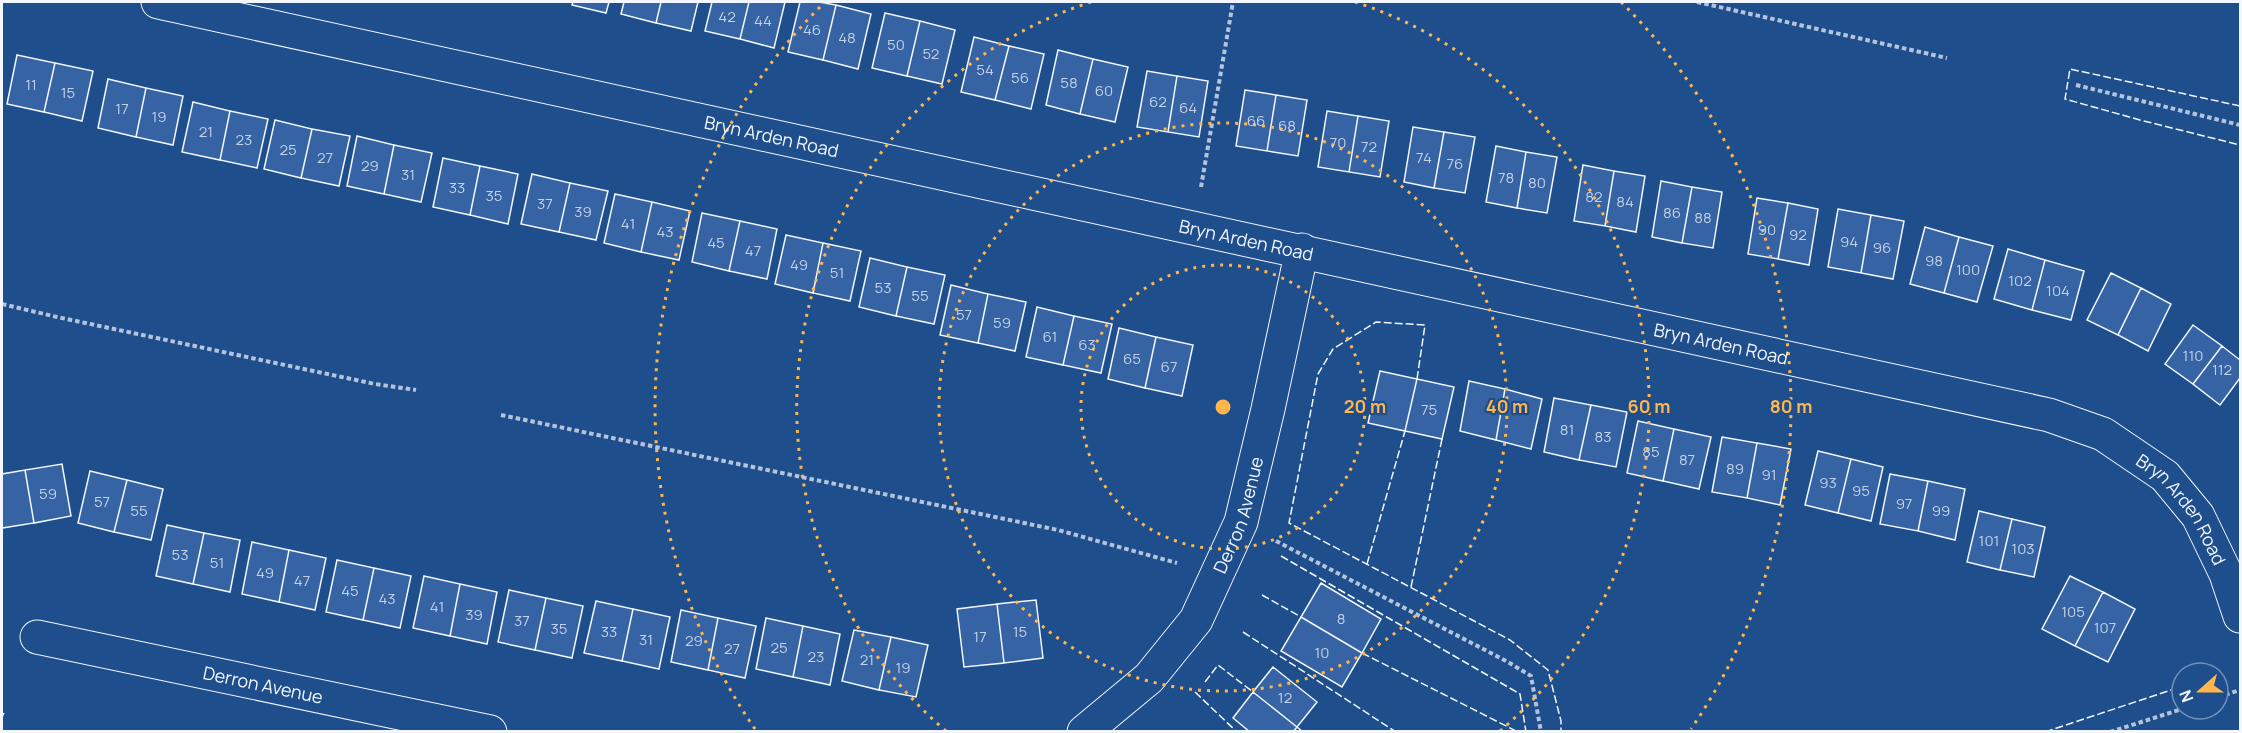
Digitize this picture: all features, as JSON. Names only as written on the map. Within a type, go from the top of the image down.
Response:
[{"type":"street","name":"Bryn Arden Road","points":[[158,2],[1302,250],[2049,415],[2103,434],[2165,476],[2198,516],[2226,574],[2241,616]]},
{"type":"street","name":"Derron Avenue","points":[[1084,732],[1149,678],[1196,620],[1241,522],[1268,410],[1302,250]]},
{"type":"street","name":"Derron Avenue","points":[[37,637],[490,732]]},
{"type":"path","points":[[1194,227],[1233,2]]},
{"type":"path","points":[[1696,2],[1947,58]]},
{"type":"path","points":[[2076,85],[2241,125]]},
{"type":"path","points":[[2,304],[375,384],[416,390]]},
{"type":"path","points":[[501,416],[1058,530],[1216,575]]},
{"type":"path","points":[[1241,522],[1531,676],[1541,732]]},
{"type":"path","points":[[2110,732],[2170,712]]},
{"type":"building","points":[[573,2],[609,2],[606,13],[572,5]]},
{"type":"building","points":[[624,2],[661,2],[656,23],[621,14]]},
{"type":"building","points":[[661,2],[698,2],[691,31],[656,23]]},
{"type":"building","points":[[712,2],[749,2],[740,39],[705,31]]},
{"type":"building","points":[[749,2],[785,2],[774,48],[740,39]]},
{"type":"building","points":[[800,2],[836,5],[823,60],[788,52]]},
{"type":"building","points":[[836,5],[871,14],[858,69],[823,60]]},
{"type":"building","points":[[885,13],[920,21],[907,76],[872,68]]},
{"type":"building","points":[[920,21],[955,30],[942,84],[907,76]]},
{"type":"building","points":[[974,37],[1009,46],[995,100],[961,92]]},
{"type":"building","points":[[1009,46],[1044,54],[1031,109],[995,100]]},
{"type":"building","points":[[1058,50],[1093,59],[1080,114],[1046,105]]},
{"type":"building","points":[[17,55],[55,63],[44,112],[7,104]]},
{"type":"building","points":[[1093,59],[1128,67],[1115,122],[1080,114]]},
{"type":"building","points":[[55,63],[93,71],[82,121],[44,112]]},
{"type":"building","points":[[1147,71],[1177,76],[1168,132],[1137,127]]},
{"type":"building","points":[[1177,76],[1208,81],[1199,137],[1168,132]]},
{"type":"building","points":[[108,79],[146,88],[136,137],[98,128]]},
{"type":"building","points":[[146,88],[183,96],[173,145],[136,137]]},
{"type":"building","points":[[1245,90],[1276,95],[1267,151],[1236,146]]},
{"type":"building","points":[[1276,95],[1307,100],[1298,156],[1267,151]]},
{"type":"building","points":[[193,102],[230,111],[220,160],[182,152]]},
{"type":"building","points":[[230,111],[268,119],[257,168],[220,160]]},
{"type":"building","points":[[1327,111],[1358,116],[1349,172],[1318,167]]},
{"type":"building","points":[[1358,116],[1389,121],[1380,177],[1349,172]]},
{"type":"building","points":[[275,120],[312,129],[301,178],[264,169]]},
{"type":"building","points":[[1413,127],[1444,132],[1434,188],[1404,182]]},
{"type":"building","points":[[312,129],[350,136],[339,186],[301,178]]},
{"type":"building","points":[[1444,132],[1475,137],[1465,193],[1434,188]]},
{"type":"building","points":[[357,136],[394,145],[384,194],[347,186]]},
{"type":"building","points":[[394,145],[432,153],[421,202],[384,194]]},
{"type":"building","points":[[1496,146],[1526,152],[1517,208],[1486,202]]},
{"type":"building","points":[[1526,152],[1557,157],[1547,213],[1517,208]]},
{"type":"building","points":[[443,158],[480,166],[470,215],[433,207]]},
{"type":"building","points":[[1583,165],[1614,171],[1605,226],[1574,221]]},
{"type":"building","points":[[480,166],[518,174],[508,224],[470,215]]},
{"type":"building","points":[[1614,171],[1645,176],[1636,232],[1605,226]]},
{"type":"building","points":[[532,174],[570,183],[559,232],[521,224]]},
{"type":"building","points":[[1661,181],[1692,187],[1682,243],[1652,237]]},
{"type":"building","points":[[570,183],[608,191],[596,240],[559,232]]},
{"type":"building","points":[[1692,187],[1722,192],[1713,248],[1682,243]]},
{"type":"building","points":[[615,194],[652,202],[641,252],[604,243]]},
{"type":"building","points":[[1757,198],[1788,203],[1778,259],[1748,254]]},
{"type":"building","points":[[652,202],[690,211],[679,260],[641,252]]},
{"type":"building","points":[[1788,203],[1818,209],[1809,265],[1778,259]]},
{"type":"building","points":[[1838,209],[1871,215],[1861,273],[1828,267]]},
{"type":"building","points":[[702,213],[740,221],[729,271],[692,262]]},
{"type":"building","points":[[1871,215],[1904,221],[1893,279],[1861,273]]},
{"type":"building","points":[[740,221],[777,229],[767,279],[729,271]]},
{"type":"building","points":[[1925,227],[1959,237],[1944,293],[1910,284]]},
{"type":"building","points":[[786,235],[823,243],[813,293],[775,284]]},
{"type":"building","points":[[1959,237],[1993,246],[1977,302],[1944,293]]},
{"type":"building","points":[[823,243],[861,251],[850,301],[813,293]]},
{"type":"building","points":[[2008,249],[2045,260],[2032,310],[1994,299]]},
{"type":"building","points":[[870,258],[907,267],[896,316],[859,307]]},
{"type":"building","points":[[2045,260],[2084,271],[2071,320],[2032,310]]},
{"type":"building","points":[[907,267],[945,275],[934,324],[896,316]]},
{"type":"building","points":[[2111,273],[2141,288],[2118,335],[2087,320]]},
{"type":"building","points":[[951,285],[988,294],[978,343],[940,335]]},
{"type":"building","points":[[2141,288],[2171,304],[2148,351],[2118,335]]},
{"type":"building","points":[[988,294],[1026,302],[1015,351],[978,343]]},
{"type":"building","points":[[1037,307],[1074,316],[1063,365],[1026,357]]},
{"type":"building","points":[[1074,316],[1112,324],[1101,373],[1063,365]]},
{"type":"building","points":[[2193,325],[2222,346],[2193,384],[2165,364]]},
{"type":"building","points":[[1119,328],[1156,337],[1145,388],[1108,379]]},
{"type":"building","points":[[1156,337],[1193,345],[1182,396],[1145,388]]},
{"type":"building","points":[[2222,346],[2240,360],[2240,378],[2220,405],[2193,384]]},
{"type":"building","points":[[1380,371],[1417,379],[1405,431],[1368,423]]},
{"type":"building","points":[[1417,379],[1454,387],[1442,439],[1405,431]]},
{"type":"building","points":[[1469,381],[1505,389],[1496,440],[1460,431]]},
{"type":"building","points":[[1505,389],[1542,399],[1531,449],[1496,440]]},
{"type":"building","points":[[1554,398],[1591,405],[1579,460],[1544,452]]},
{"type":"building","points":[[1591,405],[1627,412],[1616,467],[1579,460]]},
{"type":"building","points":[[1638,421],[1674,429],[1663,481],[1627,473]]},
{"type":"building","points":[[1674,429],[1711,437],[1699,489],[1663,481]]},
{"type":"building","points":[[1722,437],[1757,443],[1747,498],[1712,492]]},
{"type":"building","points":[[1757,443],[1791,449],[1780,505],[1747,498]]},
{"type":"building","points":[[1818,451],[1851,459],[1838,513],[1805,505]]},
{"type":"building","points":[[1851,459],[1883,467],[1871,521],[1838,513]]},
{"type":"building","points":[[62,464],[71,516],[34,523],[25,470]]},
{"type":"building","points":[[25,470],[34,523],[2,528],[2,474]]},
{"type":"building","points":[[90,471],[127,480],[114,532],[78,523]]},
{"type":"building","points":[[1890,474],[1928,481],[1918,531],[1880,524]]},
{"type":"building","points":[[127,480],[163,489],[151,540],[114,532]]},
{"type":"building","points":[[1928,481],[1965,489],[1955,540],[1918,531]]},
{"type":"building","points":[[1979,511],[2012,519],[2000,570],[1967,562]]},
{"type":"building","points":[[2012,519],[2045,527],[2034,577],[2000,570]]},
{"type":"building","points":[[167,525],[204,533],[193,584],[156,576]]},
{"type":"building","points":[[204,533],[240,540],[230,592],[193,584]]},
{"type":"building","points":[[252,542],[289,550],[279,602],[242,594]]},
{"type":"building","points":[[289,550],[326,558],[315,610],[279,602]]},
{"type":"building","points":[[337,560],[374,568],[363,620],[326,612]]},
{"type":"building","points":[[374,568],[411,576],[400,628],[363,620]]},
{"type":"building","points":[[424,576],[460,584],[450,636],[413,628]]},
{"type":"building","points":[[2070,576],[2103,592],[2075,646],[2042,629]]},
{"type":"building","points":[[1321,583],[1381,619],[1362,653],[1301,617]]},
{"type":"building","points":[[460,584],[497,592],[487,644],[450,636]]},
{"type":"building","points":[[509,590],[546,598],[535,650],[498,642]]},
{"type":"building","points":[[2103,592],[2135,609],[2108,662],[2075,646]]},
{"type":"building","points":[[546,598],[583,606],[572,658],[535,650]]},
{"type":"building","points":[[1036,600],[1043,658],[1004,663],[997,604]]},
{"type":"building","points":[[596,601],[633,609],[622,661],[584,653]]},
{"type":"building","points":[[997,604],[1004,663],[964,667],[957,609]]},
{"type":"building","points":[[633,609],[670,617],[659,669],[622,661]]},
{"type":"building","points":[[681,610],[718,618],[708,670],[671,662]]},
{"type":"building","points":[[1301,617],[1362,653],[1342,687],[1281,651]]},
{"type":"building","points":[[718,618],[756,626],[745,678],[708,670]]},
{"type":"building","points":[[766,618],[803,626],[793,677],[756,669]]},
{"type":"building","points":[[803,626],[840,634],[830,685],[793,677]]},
{"type":"building","points":[[854,630],[891,637],[879,690],[842,681]]},
{"type":"building","points":[[891,637],[928,645],[916,697],[879,690]]},
{"type":"building","points":[[1273,667],[1317,702],[1297,727],[1253,692]]},
{"type":"building","points":[[1253,692],[1297,727],[1293,732],[1250,732],[1233,718]]},
{"type":"fence","points":[[2240,106],[2070,69],[2065,99],[2240,145]]},
{"type":"fence","points":[[1417,379],[1425,325],[1376,322],[1333,349],[1318,374],[1289,523],[1510,640],[1548,670],[1561,721],[1561,732]]},
{"type":"fence","points":[[1367,564],[1405,431]]},
{"type":"fence","points":[[1411,587],[1442,439]]},
{"type":"fence","points":[[1281,556],[1520,694],[1526,732]]},
{"type":"fence","points":[[1262,595],[1301,617]]},
{"type":"fence","points":[[1243,632],[1396,732]]},
{"type":"fence","points":[[1362,653],[1518,732]]},
{"type":"fence","points":[[1205,682],[1218,665],[1253,692]]},
{"type":"fence","points":[[2045,732],[2170,690]]},
{"type":"fence","points":[[1195,692],[1237,732]]},
{"type":"fence","points":[[2,717],[4,713]]},
{"type":"fence","points":[[1297,727],[1303,732]]}]
